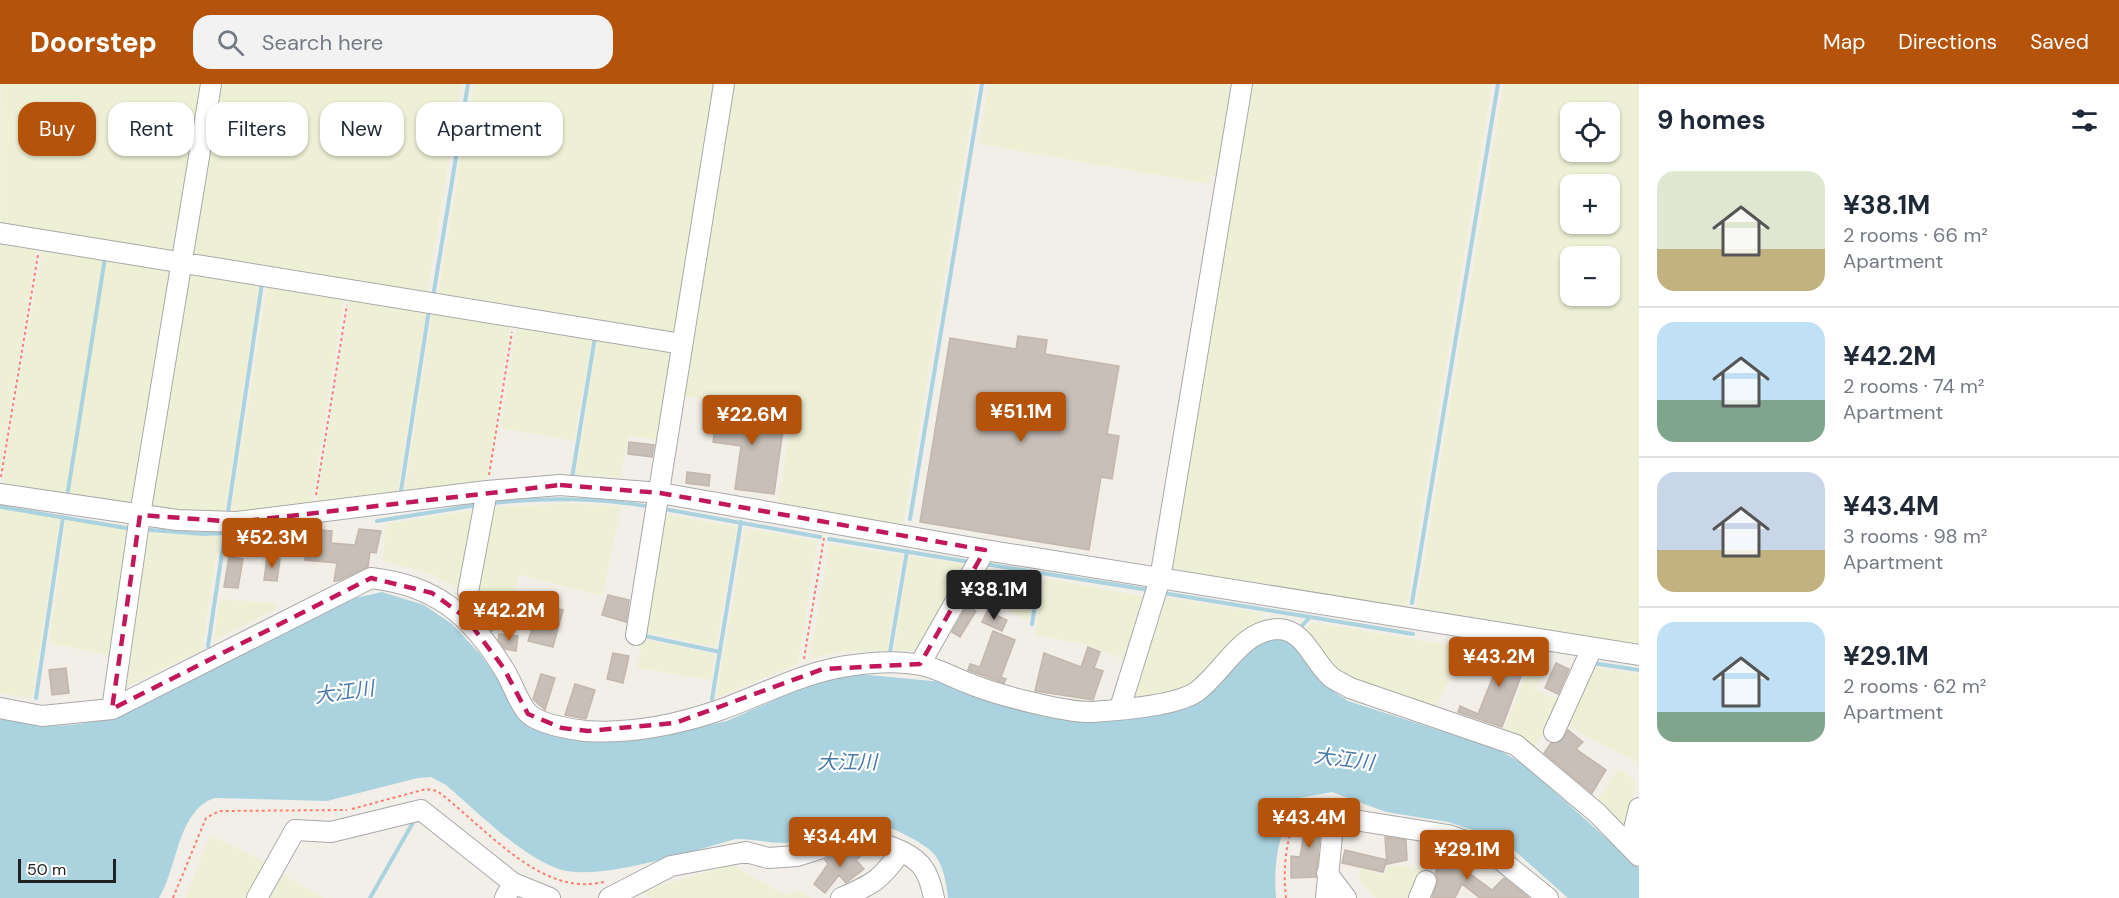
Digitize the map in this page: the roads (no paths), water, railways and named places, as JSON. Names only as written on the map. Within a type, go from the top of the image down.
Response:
[{"type":"street","points":[[112,710],[140,515],[211,84]]},
{"type":"street","points":[[636,635],[724,84]]},
{"type":"street","points":[[1120,708],[1160,579],[1242,84]]},
{"type":"street","points":[[0,233],[682,344]]},
{"type":"street","points":[[0,494],[140,515],[203,522],[237,522],[487,490],[560,486],[660,493],[1160,579],[1639,655]]},
{"type":"street","points":[[468,592],[487,490]]},
{"type":"street","points":[[920,664],[986,550]]},
{"type":"street","points":[[0,708],[42,716],[112,710],[371,578],[397,581],[432,593],[465,617],[503,667],[528,714],[562,728],[621,730],[675,723],[717,711],[823,669],[858,664],[920,664],[970,684],[1034,702],[1091,712],[1178,702],[1197,691],[1249,639],[1264,631],[1288,631],[1296,635],[1331,677],[1350,688],[1516,745],[1538,760],[1635,851]]},
{"type":"street","points":[[1554,732],[1592,648]]},
{"type":"street","points":[[1635,851],[1639,808]]},
{"type":"street","points":[[257,898],[295,830],[331,832],[421,810],[509,890],[550,898]]},
{"type":"street","points":[[1326,898],[1333,825],[1348,819],[1448,835],[1485,848],[1547,898]]},
{"type":"street","points":[[612,889],[671,866],[746,852],[768,858],[797,856],[819,849],[840,834],[852,831],[916,858],[928,871],[934,898]]},
{"type":"street","points":[[841,898],[869,886],[883,876],[901,851]]},
{"type":"street","points":[[1327,873],[1346,898]]},
{"type":"street","points":[[625,898],[638,898]]},
{"type":"water","name":"大江川","points":[[382,592],[424,605],[452,624],[480,654],[515,703],[565,735],[630,741],[727,721],[819,680],[858,674],[943,682],[1092,720],[1163,714],[1189,708],[1215,687],[1247,651],[1273,635],[1291,642],[1319,681],[1348,701],[1497,749],[1524,764],[1639,868],[1639,898],[1568,898],[1515,851],[1482,833],[1448,822],[1386,812],[1332,792],[1299,798],[1292,810],[1279,846],[1276,898],[948,898],[941,865],[929,849],[906,835],[878,823],[853,817],[838,820],[812,837],[800,841],[776,843],[736,839],[645,864],[595,872],[573,872],[556,868],[526,852],[498,831],[446,785],[431,777],[418,778],[327,801],[214,798],[192,815],[159,898],[0,898],[0,718],[49,726],[64,726],[127,712],[351,599]]},
{"type":"waterway","points":[[433,297],[468,84]]},
{"type":"waterway","points":[[910,519],[982,84]]},
{"type":"waterway","points":[[1412,603],[1498,84]]},
{"type":"waterway","points":[[68,491],[105,258]]},
{"type":"waterway","points":[[228,512],[262,283]]},
{"type":"waterway","points":[[401,491],[429,310]]},
{"type":"waterway","points":[[572,478],[595,337]]},
{"type":"waterway","points":[[491,503],[571,499],[611,501],[651,507]]},
{"type":"waterway","points":[[377,521],[477,505]]},
{"type":"waterway","points":[[1,507],[132,529]]},
{"type":"waterway","points":[[664,509],[820,537]]},
{"type":"waterway","points":[[36,698],[63,517]]},
{"type":"waterway","points":[[712,699],[741,522]]},
{"type":"waterway","points":[[150,530],[203,534],[227,533]]},
{"type":"waterway","points":[[208,646],[225,533]]},
{"type":"waterway","points":[[829,539],[970,562]]},
{"type":"waterway","points":[[890,652],[907,551]]},
{"type":"waterway","points":[[985,564],[1149,590]]},
{"type":"waterway","points":[[1032,624],[1040,573]]},
{"type":"waterway","points":[[1163,593],[1310,617]]},
{"type":"waterway","points":[[1299,629],[1310,617],[1413,634]]},
{"type":"waterway","points":[[645,636],[720,652]]},
{"type":"waterway","points":[[1592,663],[1639,670]]},
{"type":"waterway","points":[[370,898],[415,819]]}]
